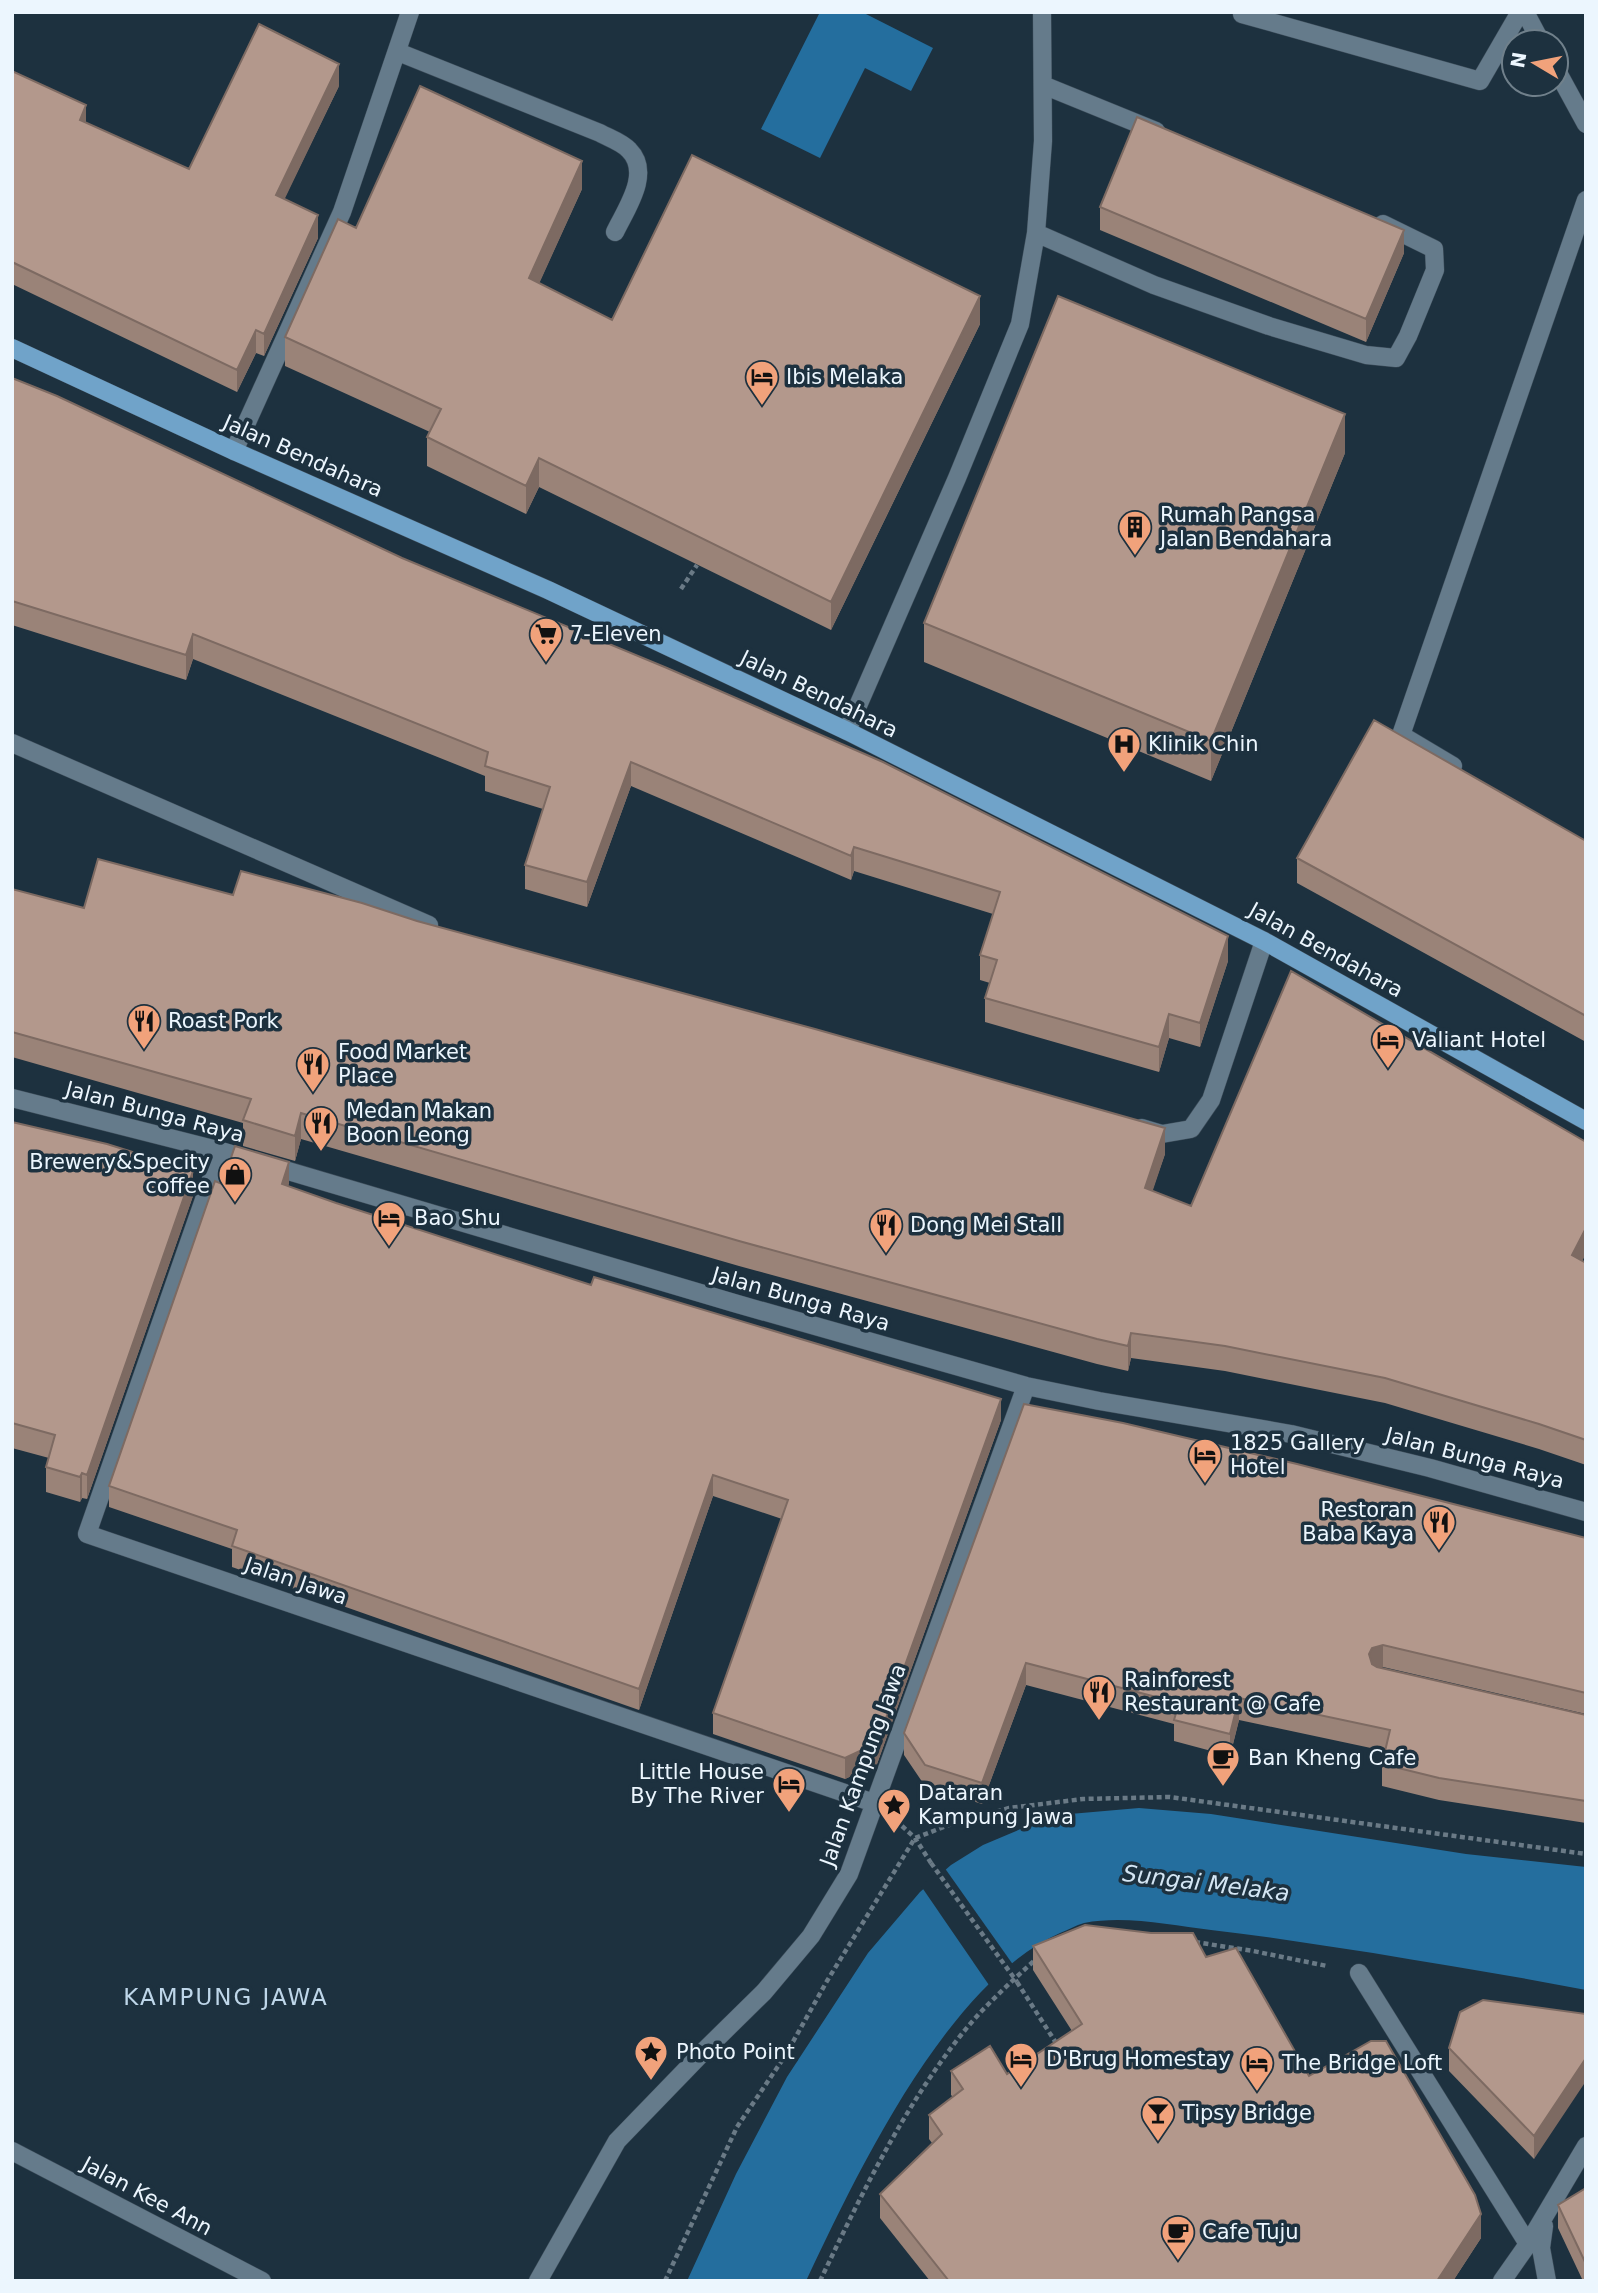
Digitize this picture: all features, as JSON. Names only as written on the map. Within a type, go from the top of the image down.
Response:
[{"type":"main road","name":"Jalan Bendahara","points":[[12,348],[234,451],[548,590],[847,732],[1264,940],[1586,1121]]},
{"type":"street","points":[[234,451],[342,212],[410,12]]},
{"type":"street","points":[[847,732],[957,478],[1020,324],[1036,233],[1043,141],[1042,12]]},
{"type":"street","points":[[1242,15],[1480,81],[1520,12]]},
{"type":"street","points":[[1525,12],[1534,28]]},
{"type":"street","points":[[398,52],[600,133],[628,148],[638,162],[637,184],[615,232]]},
{"type":"street","points":[[1043,85],[1172,138]]},
{"type":"street","points":[[1570,95],[1586,124]]},
{"type":"street","points":[[1471,776],[1401,735],[1586,200]]},
{"type":"street","points":[[1036,233],[1154,285],[1269,326],[1366,355],[1396,358],[1435,270],[1434,248],[1365,217]]},
{"type":"street","points":[[12,743],[418,922],[443,930]]},
{"type":"street","points":[[1124,1124],[1162,1134],[1191,1129],[1211,1100],[1264,940]]},
{"type":"street","name":"Jalan Bunga Raya","points":[[12,1098],[221,1152],[694,1292],[1026,1386],[1290,1434],[1430,1468],[1586,1512]]},
{"type":"street","name":"Jalan Jawa","points":[[221,1152],[87,1534],[874,1803]]},
{"type":"street","name":"Jalan Kampung Jawa","points":[[538,2281],[617,2141],[764,1992],[811,1936],[849,1874],[1026,1386]]},
{"type":"street","points":[[1359,1973],[1528,2244]]},
{"type":"street","points":[[1502,2281],[1528,2244],[1586,2146]]},
{"type":"street","name":"Jalan Kee Ann","points":[[12,2151],[262,2281]]},
{"type":"street","points":[[1547,2281],[1541,2248],[1550,2206]]},
{"type":"path","points":[[681,589],[697,565]]},
{"type":"path","points":[[665,2281],[737,2127],[785,2056],[827,1981],[915,1838],[1009,1808],[1083,1800],[1170,1797],[1586,1854]]},
{"type":"path","points":[[915,1838],[1017,1982],[1059,2048]]},
{"type":"path","points":[[1188,1941],[1253,1951],[1359,1973]]},
{"type":"path","points":[[820,2281],[871,2176],[909,2108],[961,2034],[995,1997],[1037,1958]]},
{"type":"water","points":[[820,12],[862,12],[933,48],[911,91],[865,68],[820,158],[761,129]]},
{"type":"water","name":"Sungai Melaka","points":[[1139,1808],[1211,1814],[1466,1854],[1586,1867],[1586,1990],[1373,1953],[1164,1923],[1115,1920],[1081,1924],[1060,1933],[1019,1958],[980,1993],[943,2037],[879,2137],[806,2281],[687,2281],[736,2174],[787,2077],[868,1953],[920,1892],[951,1865],[983,1845],[1023,1828],[1070,1814]]},
{"type":"pier","points":[[944,1867],[1014,1966],[991,1988],[921,1886]]},
{"type":"building","points":[[259,24],[339,64],[276,195],[318,215],[264,334],[256,330],[237,370],[12,262],[12,71],[86,105],[80,120],[189,169]]},
{"type":"building","points":[[420,86],[582,161],[529,278],[612,320],[692,155],[980,296],[831,602],[539,458],[526,486],[427,437],[441,409],[285,337],[338,219],[356,228]]},
{"type":"building","points":[[1137,117],[1404,230],[1366,319],[1100,207]]},
{"type":"building","name":"Rumah Pangsa Jalan Bendahara","points":[[1058,296],[1345,414],[1211,741],[924,623]]},
{"type":"building","points":[[12,378],[57,396],[402,558],[667,668],[883,762],[1228,936],[1200,1023],[1169,1014],[1159,1047],[985,998],[997,960],[980,955],[1000,892],[854,847],[851,856],[631,762],[587,882],[525,865],[550,787],[485,766],[488,752],[193,634],[186,655],[12,601]]},
{"type":"building","points":[[1374,720],[1586,841],[1586,1016],[1297,858]]},
{"type":"building","points":[[98,859],[233,895],[241,871],[1165,1128],[1145,1188],[1191,1206],[1291,971],[1586,1142],[1586,1228],[1572,1255],[1586,1263],[1586,1440],[1385,1378],[1225,1346],[1131,1333],[1128,1346],[1097,1339],[739,1241],[301,1113],[295,1136],[243,1120],[251,1099],[12,1032],[12,889],[84,908]]},
{"type":"building","points":[[12,1122],[107,1144],[193,1171],[87,1475],[82,1473],[80,1477],[46,1467],[55,1435],[12,1423]]},
{"type":"building","points":[[235,1146],[289,1162],[282,1184],[336,1203],[591,1285],[594,1277],[1001,1399],[877,1743],[845,1758],[713,1713],[788,1500],[713,1475],[639,1689],[232,1546],[237,1530],[109,1486],[215,1181],[222,1184]]},
{"type":"building","points":[[1024,1404],[1123,1423],[1297,1464],[1586,1538],[1586,1693],[1383,1645],[1372,1648],[1369,1654],[1372,1664],[1377,1667],[1586,1715],[1586,1801],[1439,1778],[1382,1764],[1390,1730],[1239,1698],[1230,1734],[1174,1720],[1179,1703],[1026,1663],[982,1783],[925,1765],[904,1733]]},
{"type":"building","points":[[1085,1925],[1151,1933],[1193,1933],[1206,1957],[1236,1948],[1309,2076],[1371,2041],[1386,2041],[1475,2195],[1481,2214],[1437,2281],[949,2281],[880,2194],[942,2134],[929,2115],[963,2089],[951,2071],[990,2046],[1007,2074],[1082,2024],[1033,1946]]},
{"type":"building","points":[[1483,2000],[1586,2014],[1586,2058],[1534,2136],[1449,2048],[1460,2012]]},
{"type":"building","points":[[1586,2188],[1586,2264],[1558,2205]]},
{"type":"place","name":"Ibis Melaka","points":[[762,407]]},
{"type":"place","name":"Rumah Pangsa Jalan Bendahara","points":[[1135,557]]},
{"type":"place","name":"7-Eleven","points":[[546,664]]},
{"type":"place","name":"Klinik Chin","points":[[1124,774]]},
{"type":"place","name":"Roast Pork","points":[[144,1051]]},
{"type":"place","name":"Valiant Hotel","points":[[1388,1070]]},
{"type":"place","name":"Food Market Place","points":[[313,1094]]},
{"type":"place","name":"Medan Makan Boon Leong","points":[[321,1153]]},
{"type":"place","name":"Brewery&Specity coffee","points":[[235,1204]]},
{"type":"place","name":"Bao Shu","points":[[389,1248]]},
{"type":"place","name":"Dong Mei Stall","points":[[886,1255]]},
{"type":"place","name":"1825 Gallery Hotel","points":[[1205,1485]]},
{"type":"place","name":"Restoran Baba Kaya","points":[[1439,1552]]},
{"type":"place","name":"Rainforest Restaurant @ Cafe","points":[[1099,1722]]},
{"type":"place","name":"Ban Kheng Cafe","points":[[1223,1788]]},
{"type":"place","name":"Little House By The River","points":[[789,1814]]},
{"type":"place","name":"Dataran Kampung Jawa","points":[[894,1835]]},
{"type":"place","name":"Photo Point","points":[[651,2082]]},
{"type":"place","name":"D'Brug Homestay","points":[[1021,2089]]},
{"type":"place","name":"The Bridge Loft","points":[[1257,2093]]},
{"type":"place","name":"Tipsy Bridge","points":[[1158,2143]]},
{"type":"place","name":"Cafe Tuju","points":[[1178,2262]]},
{"type":"district","name":"KAMPUNG JAWA","points":[[226,1997]]}]
